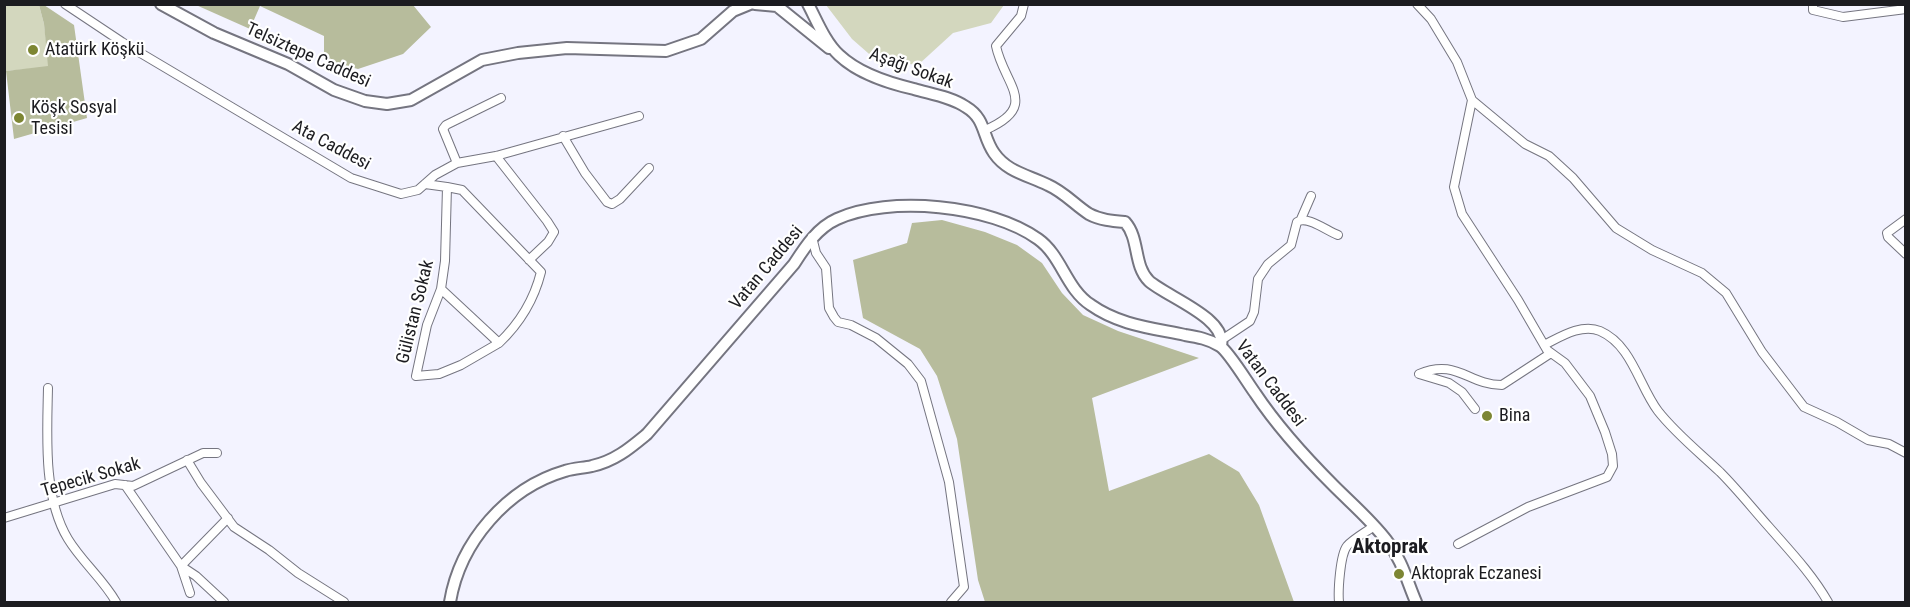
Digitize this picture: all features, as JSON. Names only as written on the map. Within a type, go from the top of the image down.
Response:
[{"type":"street","name":"Ata Caddesi","points":[[65,4],[122,42],[351,178],[401,194],[418,190],[435,175],[457,164],[496,156],[639,116]]},
{"type":"street","name":"Telsiztepe Caddesi","points":[[161,4],[214,33],[288,64],[334,90],[365,101],[387,104],[411,100],[482,60],[518,53],[567,48],[666,51],[701,39],[733,11],[750,4]]},
{"type":"street","points":[[755,4],[777,6],[839,55]]},
{"type":"street","name":"Aşağı Sokak","points":[[808,4],[823,34],[839,55],[862,71],[966,107],[981,121],[993,152],[1008,168],[1048,185],[1090,214],[1125,222],[1132,230],[1140,269],[1150,282],[1194,309],[1218,330],[1222,343]]},
{"type":"street","points":[[985,130],[1002,123],[1014,109],[1015,91],[996,46],[1021,16],[1024,4]]},
{"type":"street","points":[[1417,4],[1431,19],[1457,63],[1472,100],[1525,144],[1549,156],[1574,178],[1616,228],[1652,250],[1702,273],[1726,293],[1762,352],[1804,407],[1868,440],[1889,444],[1905,453]]},
{"type":"street","points":[[1813,4],[1813,10],[1843,17],[1905,9]]},
{"type":"street","points":[[457,164],[443,129],[446,125],[501,98]]},
{"type":"street","points":[[1458,544],[1528,507],[1607,477],[1613,466],[1605,432],[1590,396],[1565,363],[1544,345],[1518,300],[1462,214],[1454,187],[1472,100]]},
{"type":"street","points":[[563,136],[585,173],[607,202],[612,204],[620,199],[649,168]]},
{"type":"street","points":[[496,156],[554,232],[548,242],[529,260]]},
{"type":"street","points":[[425,184],[462,190],[541,272],[524,314],[510,333],[499,343],[441,289]]},
{"type":"street","name":"Gülistan Sokak","points":[[447,187],[445,261],[441,289],[427,325],[416,376],[439,374],[461,365],[499,343]]},
{"type":"street","points":[[1222,343],[1250,321],[1254,312],[1258,279],[1268,264],[1291,246],[1297,222],[1301,219],[1311,196]]},
{"type":"street","name":"Vatan Caddesi","points":[[450,603],[460,568],[482,528],[516,495],[566,470],[607,463],[619,457],[647,434],[794,264],[812,237],[835,220],[857,212],[893,206],[929,205],[956,208],[987,217],[1038,238],[1050,250],[1077,294],[1103,313],[1120,321],[1222,343],[1269,414],[1325,477],[1374,526],[1400,561],[1416,603]]},
{"type":"street","points":[[1301,219],[1308,219],[1321,228],[1338,235]]},
{"type":"street","points":[[1905,219],[1887,233],[1888,237],[1905,254]]},
{"type":"street","points":[[812,237],[816,253],[826,268],[829,308],[834,317],[838,322],[851,325],[876,338],[908,364],[921,381],[949,482],[961,559],[964,587],[951,603]]},
{"type":"street","points":[[1544,345],[1587,328],[1598,330],[1618,344],[1629,358],[1645,393],[1659,413],[1731,483],[1816,581],[1828,603]]},
{"type":"street","points":[[1475,409],[1462,392],[1449,383],[1419,374],[1430,369],[1448,368],[1465,373],[1481,383],[1502,385],[1551,353]]},
{"type":"street","points":[[48,388],[47,448],[55,504],[67,537],[116,603]]},
{"type":"street","name":"Tepecik Sokak","points":[[4,518],[115,484],[133,486],[203,453],[217,453]]},
{"type":"street","points":[[187,460],[201,483],[228,518],[248,537],[344,603]]},
{"type":"street","points":[[125,485],[181,566],[190,593]]},
{"type":"street","points":[[181,566],[228,518]]},
{"type":"street","points":[[1339,603],[1338,592],[1343,557],[1347,547],[1374,526]]},
{"type":"street","points":[[181,566],[196,576],[224,603]]},
{"type":"green space","points":[[1004,4],[991,23],[953,33],[918,65],[876,60],[852,39],[826,5]]},
{"type":"green space","points":[[4,5],[39,5],[44,24],[49,67],[6,71]]},
{"type":"green space","points":[[39,5],[44,5],[74,25],[87,118],[14,139],[6,71],[48,66],[44,24]]},
{"type":"green space","points":[[196,5],[413,5],[431,27],[403,54],[358,69],[324,60],[324,36],[260,6],[250,29]]},
{"type":"green space","points":[[942,220],[985,232],[1017,245],[1042,263],[1062,293],[1083,315],[1118,331],[1199,358],[1092,398],[1109,491],[1209,454],[1239,472],[1259,505],[1294,602],[985,602],[978,580],[957,439],[937,376],[920,349],[863,318],[853,260],[907,243],[912,223]]},
{"type":"place","name":"Atatürk Köşkü","points":[[33,50]]},
{"type":"place","name":"Köşk Sosyal Tesisi","points":[[19,118]]},
{"type":"place","name":"Bina","points":[[1487,416]]},
{"type":"place","name":"Aktoprak Eczanesi","points":[[1399,574]]},
{"type":"district","name":"Aktoprak","points":[[1390,548]]}]
